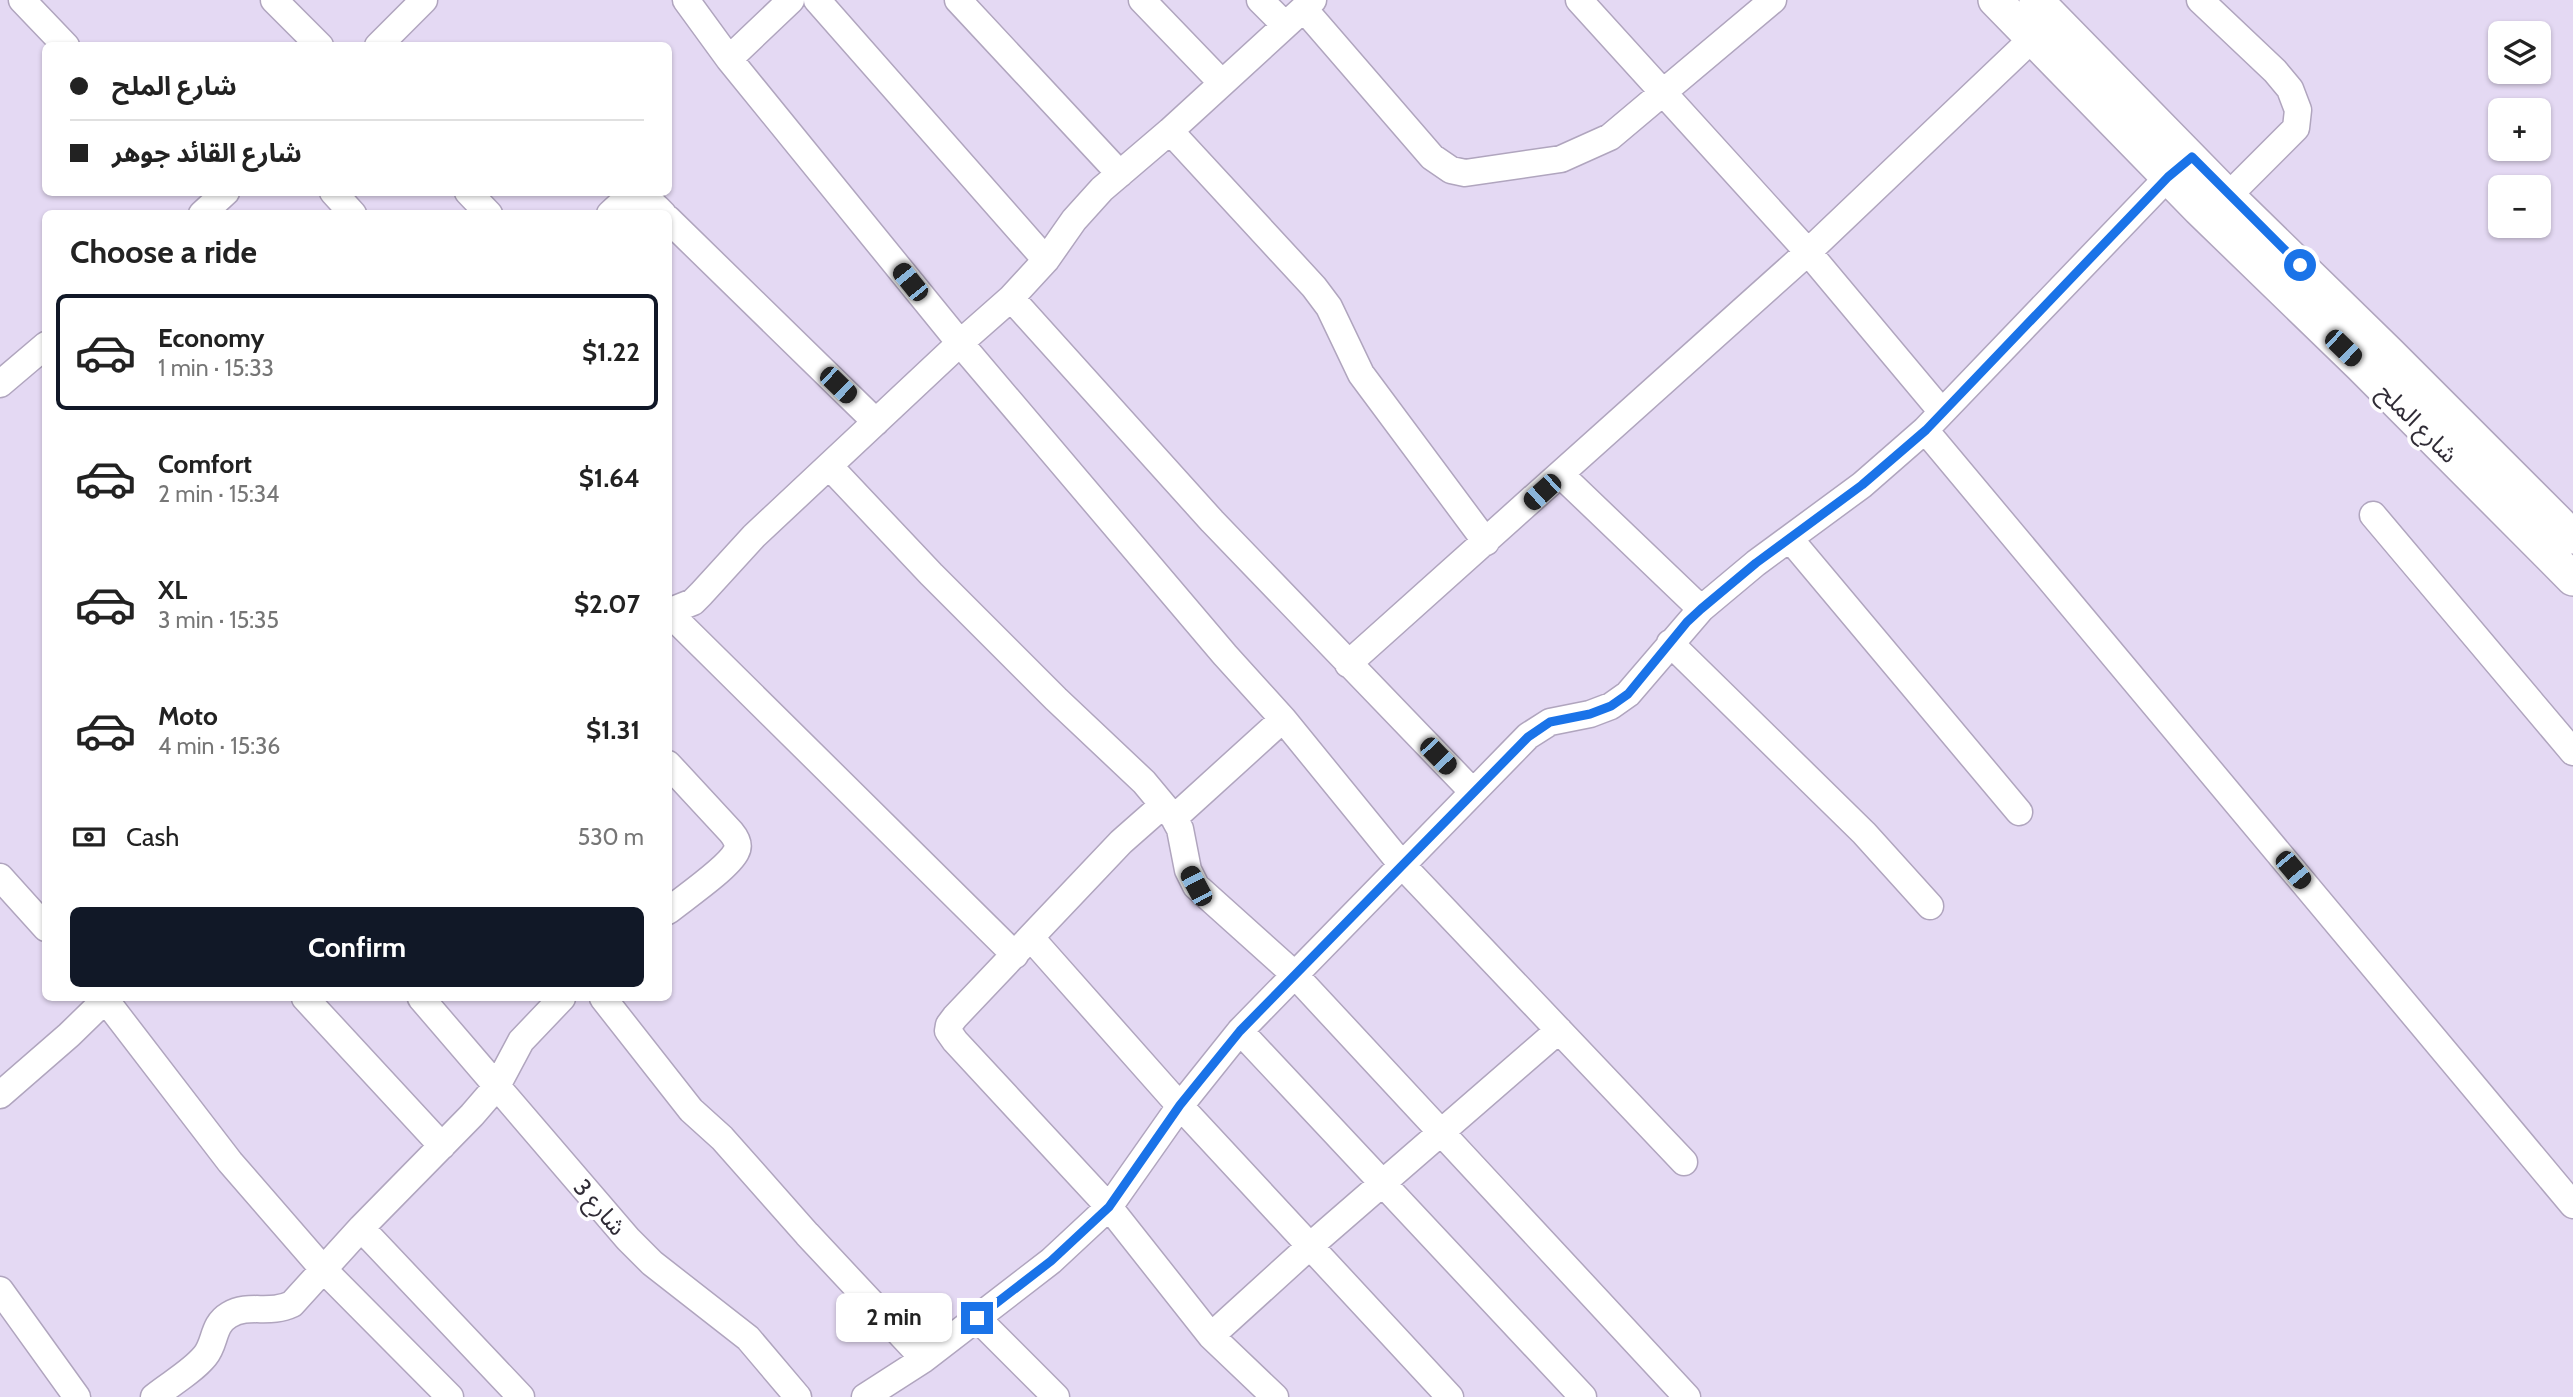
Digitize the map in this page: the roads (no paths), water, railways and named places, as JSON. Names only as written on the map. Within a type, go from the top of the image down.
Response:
[{"type":"street","points":[[22,0],[62,42]]},
{"type":"street","points":[[274,0],[316,42]]},
{"type":"street","points":[[686,0],[729,59],[960,343],[1207,634],[1283,719],[1402,865],[1684,1162]]},
{"type":"street","points":[[729,59],[791,0]]},
{"type":"street","points":[[817,0],[1046,260]]},
{"type":"street","points":[[958,0],[1120,174]]},
{"type":"street","points":[[1142,0],[1221,82]]},
{"type":"street","points":[[1260,0],[1300,11],[1432,157],[1451,170],[1465,173],[1561,159],[1610,137],[1773,0]]},
{"type":"street","points":[[1579,0],[1808,252],[1934,421],[2573,1205]]},
{"type":"street","name":"شارع الملح","points":[[1995,0],[2032,38],[2180,167],[2228,196],[2573,537]]},
{"type":"street","name":"شارع الملح","points":[[2036,0],[2180,167],[2573,579]]},
{"type":"street","points":[[2200,0],[2275,71],[2290,89],[2298,110],[2296,128],[2228,196]]},
{"type":"street","points":[[382,42],[422,1]]},
{"type":"street","points":[[672,610],[693,601],[754,536],[1011,298],[1046,260],[1074,220],[1102,189],[1170,131],[1300,11]]},
{"type":"street","points":[[1348,664],[1808,252],[2032,38]]},
{"type":"street","points":[[1170,131],[1314,287],[1329,307],[1361,374],[1486,542]]},
{"type":"street","points":[[865,1397],[924,1359],[1051,1261],[1109,1207],[1180,1105],[1240,1031],[1539,727],[1550,722],[1590,714],[1611,706],[1628,694],[1701,609],[1756,563],[1862,485],[1934,421],[2180,167]]},
{"type":"street","points":[[337,196],[349,210]]},
{"type":"street","points":[[472,196],[485,210]]},
{"type":"street","points":[[614,210],[626,199],[637,196],[651,201],[659,210]]},
{"type":"street","points":[[672,223],[876,422]]},
{"type":"street","points":[[1011,298],[1212,522],[1474,792]]},
{"type":"street","points":[[0,384],[42,348]]},
{"type":"street","points":[[830,467],[931,574],[1144,782],[1180,829],[1188,870],[1196,886],[1294,974],[1687,1397]]},
{"type":"street","points":[[1561,475],[1701,609]]},
{"type":"street","points":[[2373,515],[2573,752]]},
{"type":"street","points":[[1790,539],[2019,812]]},
{"type":"street","points":[[672,616],[1023,947],[1180,1105],[1450,1397]]},
{"type":"street","points":[[1670,643],[1864,833],[1930,906]]},
{"type":"street","points":[[1275,1397],[1211,1336],[1109,1207],[948,1031],[955,1017],[1121,842],[1168,812],[1283,719]]},
{"type":"street","points":[[672,768],[732,832],[738,846],[737,851],[723,866],[672,908]]},
{"type":"street","points":[[0,877],[42,924]]},
{"type":"street","points":[[0,1095],[69,1035],[103,1001]]},
{"type":"street","points":[[108,1001],[230,1162],[323,1269],[450,1397]]},
{"type":"street","points":[[308,1001],[442,1146]]},
{"type":"street","name":"شارع 3","points":[[424,1001],[628,1239],[652,1263],[748,1338],[798,1397]]},
{"type":"street","points":[[154,1397],[205,1356],[220,1322],[230,1314],[250,1309],[270,1311],[292,1304],[360,1228],[497,1086],[521,1041],[559,1001]]},
{"type":"street","points":[[605,1001],[691,1111],[722,1138],[924,1359]]},
{"type":"street","points":[[1211,1336],[1381,1183],[1559,1030]]},
{"type":"street","points":[[1240,1031],[1583,1397]]},
{"type":"street","points":[[360,1228],[521,1397]]},
{"type":"street","points":[[0,1290],[77,1397]]},
{"type":"street","points":[[977,1318],[1056,1397]]}]
